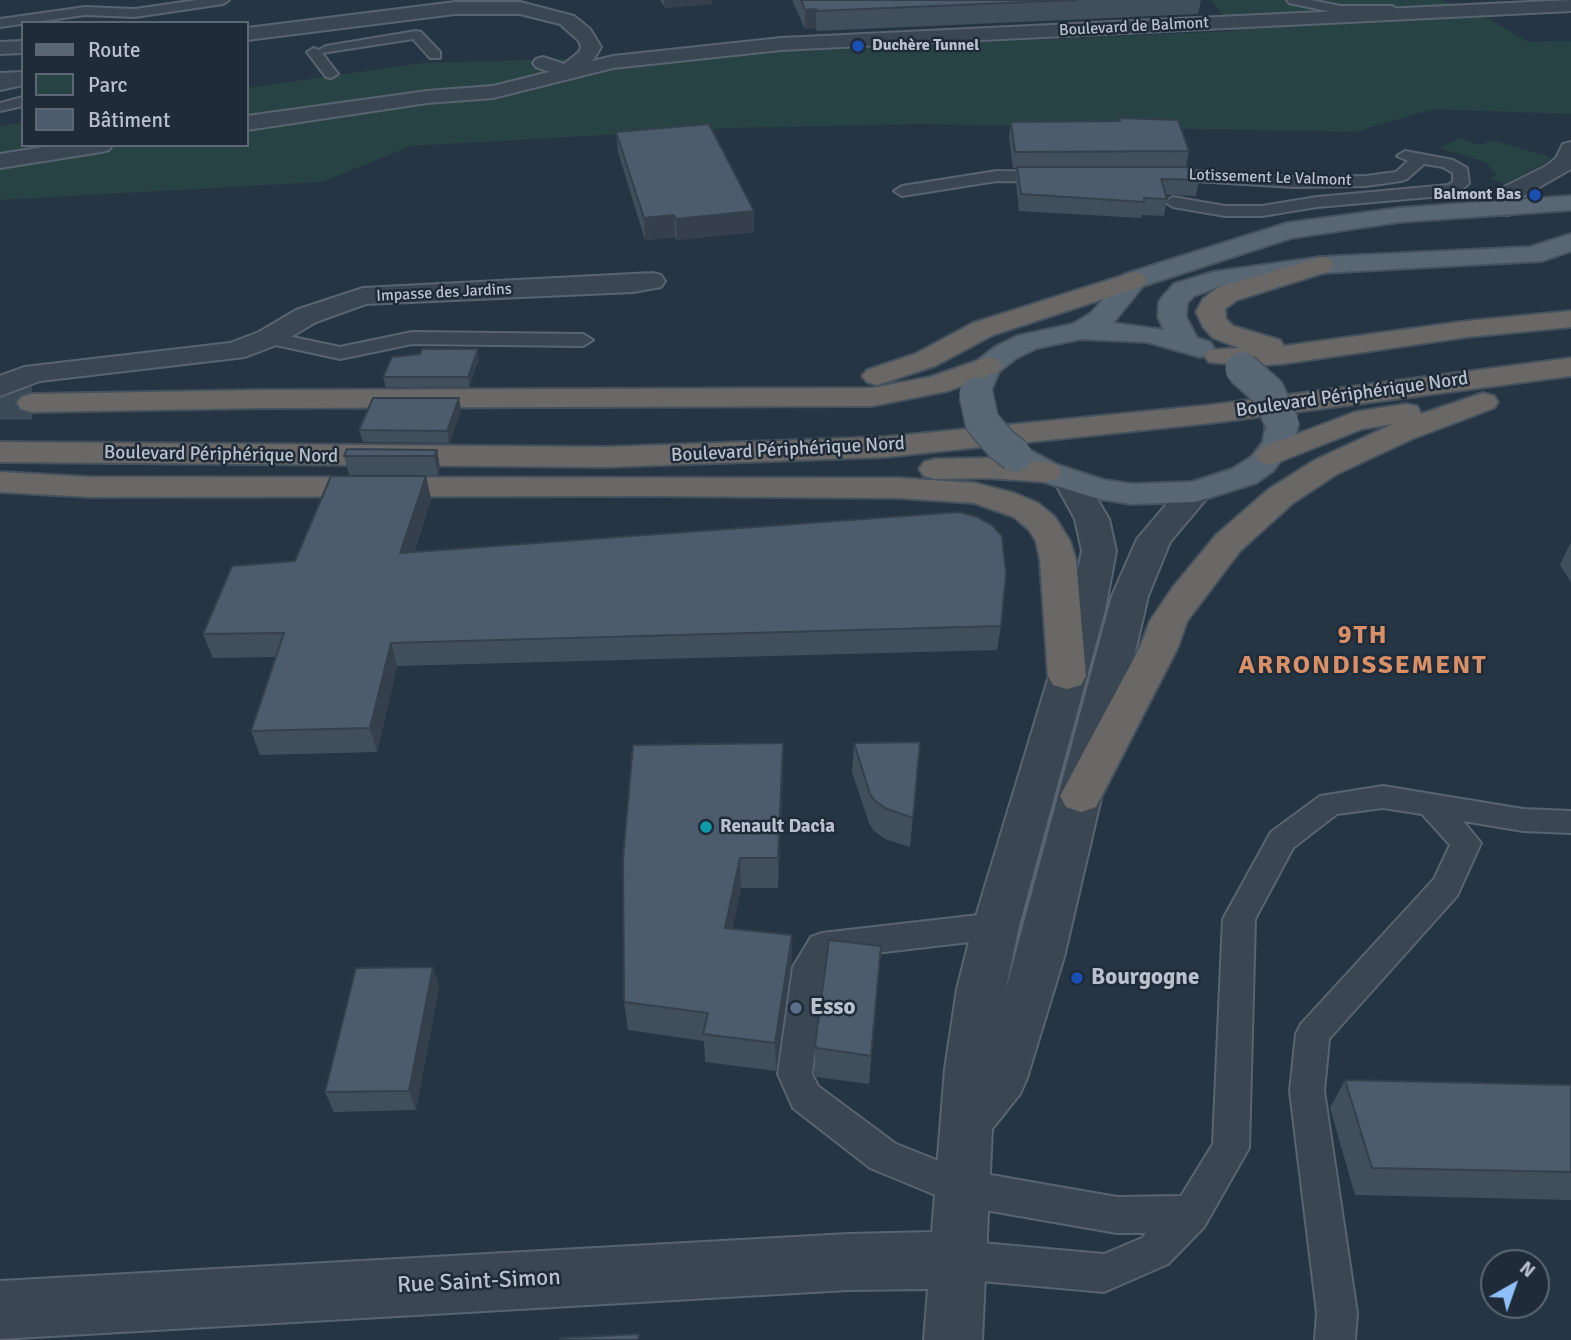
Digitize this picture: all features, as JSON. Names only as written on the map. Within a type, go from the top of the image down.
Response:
[{"type":"highway","points":[[1303,351],[1234,337],[1218,328],[1210,312],[1213,305],[1227,295],[1321,265]]},
{"type":"highway","points":[[801,396],[907,368],[983,329],[1134,281]]},
{"type":"highway","points":[[1230,362],[1250,357],[1467,329],[1571,319]]},
{"type":"highway","name":"Boulevard Périphérique Nord","points":[[16,427],[525,432],[813,424],[1054,406],[1571,343]]},
{"type":"highway","points":[[16,427],[801,396],[872,397],[937,385],[988,366]]},
{"type":"highway","name":"Boulevard Périphérique Nord","points":[[16,427],[607,457],[885,447],[1173,419],[1571,367]]},
{"type":"highway","points":[[1271,455],[1354,422],[1571,390]]},
{"type":"highway","points":[[1081,796],[1159,647],[1169,621],[1186,595],[1228,543],[1281,496],[1326,467],[1401,432],[1483,402]]},
{"type":"highway","points":[[654,486],[957,468],[1058,477]]},
{"type":"highway","points":[[0,482],[90,487],[654,486],[938,490],[990,496],[1016,505],[1043,524],[1056,547],[1067,676]]},
{"type":"main road","points":[[1081,331],[1101,318],[1134,281],[1287,231],[1399,215],[1571,203]]},
{"type":"main road","points":[[1507,208],[1571,232]]},
{"type":"main road","points":[[1507,208],[1501,226],[1505,234],[1533,255],[1571,267]]},
{"type":"main road","points":[[1185,343],[1176,329],[1171,309],[1177,296],[1184,290],[1213,280],[1321,265],[1533,255],[1571,242]]},
{"type":"main road","points":[[1081,331],[1148,334],[1185,343],[1230,362],[1268,392],[1282,423],[1279,443],[1271,455],[1244,476],[1195,492],[1132,494],[1058,477],[1015,455],[1001,444],[982,422],[977,408],[979,380],[988,366],[1004,353],[1027,342],[1081,331]]},
{"type":"street","name":"Boulevard de Balmont","points":[[427,97],[493,92],[613,62],[781,44],[1294,10],[1496,9],[1571,5]]},
{"type":"street","points":[[248,34],[455,8],[520,8],[567,20],[583,33],[591,47],[582,61],[566,72],[550,52],[538,24],[508,16],[460,13],[401,15]]},
{"type":"street","points":[[0,48],[21,47]]},
{"type":"street","name":"Boulevard de Balmont","points":[[427,97],[521,74],[550,52],[591,47],[696,52]]},
{"type":"street","points":[[294,55],[320,51]]},
{"type":"street","points":[[0,79],[21,79]]},
{"type":"street","points":[[248,123],[427,97]]},
{"type":"street","points":[[0,161],[88,147]]},
{"type":"street","points":[[1507,208],[1511,193],[1554,171],[1566,161],[1571,149]]},
{"type":"street","name":"Impasse des Jardins","points":[[0,387],[34,373],[235,351],[270,338],[306,316],[363,296],[652,281]]},
{"type":"street","points":[[953,1340],[970,1069],[979,1002],[996,926],[1095,578],[1100,551],[1092,519],[1058,477]]},
{"type":"street","points":[[968,1120],[1002,1078],[1040,957],[1134,584],[1154,539],[1195,492]]},
{"type":"street","name":"Rue Saint-Simon","points":[[0,1310],[848,1262],[958,1260]]},
{"type":"lane","points":[[0,23],[85,11],[135,13],[223,0]]},
{"type":"lane","points":[[1283,0],[1294,10]]},
{"type":"lane","points":[[331,74],[320,51],[416,35],[435,55]]},
{"type":"lane","points":[[0,86],[21,80]]},
{"type":"lane","points":[[0,107],[21,102]]},
{"type":"lane","points":[[1400,155],[1447,163],[1461,171],[1461,183],[1452,190],[1478,210]]},
{"type":"lane","name":"Lotissement Le Valmont","points":[[1139,175],[1293,182],[1366,181],[1401,176],[1422,157]]},
{"type":"lane","points":[[902,191],[997,177],[1072,177]]},
{"type":"lane","name":"Lotissement Le Valmont","points":[[1172,202],[1225,211],[1262,211],[1318,202],[1452,190]]},
{"type":"lane","points":[[270,338],[340,353],[412,338],[583,340]]},
{"type":"lane","points":[[958,1260],[1104,1273],[1155,1251],[1191,1214],[1231,1148],[1239,919],[1282,840],[1330,804],[1382,797],[1523,820],[1571,821]]},
{"type":"lane","points":[[1335,1340],[1337,1314],[1307,1091],[1313,1034],[1446,887],[1466,844],[1433,807]]},
{"type":"lane","points":[[996,926],[822,946],[809,967],[795,1074],[805,1097],[883,1156],[962,1188],[1117,1215],[1191,1214]]},
{"type":"green space","points":[[1211,0],[1440,0],[1484,16],[1528,42],[1571,41],[1571,114],[1433,109],[1355,132],[918,124],[729,128],[411,146],[322,182],[0,200],[0,126],[21,122],[21,147],[248,147],[248,88],[422,63],[695,55],[1234,31]]},
{"type":"green space","points":[[1459,138],[1481,145],[1491,140],[1551,157],[1547,162],[1505,184],[1491,179],[1497,174],[1485,162],[1440,148]]},
{"type":"building","points":[[801,0],[1076,0],[817,11],[805,10]]},
{"type":"building","points":[[1120,118],[1178,120],[1189,151],[1015,152],[1011,122],[1120,121]]},
{"type":"building","points":[[709,124],[754,211],[676,219],[674,215],[644,218],[616,132]]},
{"type":"building","points":[[1017,167],[1194,167],[1199,180],[1161,179],[1167,199],[1144,198],[1144,202],[1021,194]]},
{"type":"building","points":[[422,349],[478,349],[468,377],[383,377],[392,357],[420,354]]},
{"type":"building","points":[[373,398],[459,398],[447,431],[359,430]]},
{"type":"building","points":[[347,449],[437,450],[434,456],[344,456]]},
{"type":"building","points":[[331,476],[426,476],[400,553],[959,512],[992,525],[1002,536],[1006,574],[1001,626],[391,643],[370,728],[251,731],[284,633],[203,634],[232,566],[295,561]]},
{"type":"building","points":[[920,742],[913,818],[887,809],[875,801],[870,794],[854,743]]},
{"type":"building","points":[[783,743],[778,858],[740,858],[725,928],[792,935],[775,1043],[703,1034],[708,1013],[624,1002],[623,858],[633,745]]},
{"type":"building","points":[[829,940],[881,946],[871,1056],[817,1048],[815,1045]]},
{"type":"building","points":[[433,967],[409,1091],[325,1092],[356,968]]},
{"type":"building","points":[[1345,1080],[1571,1085],[1571,1172],[1372,1168]]},
{"type":"building","points":[[639,1334],[638,1340],[559,1340],[560,1338]]},
{"type":"tunnel","points":[[0,403],[32,403]]},
{"type":"place","name":"Duchère Tunnel","points":[[858,46]]},
{"type":"place","name":"Balmont Bas","points":[[1535,195]]},
{"type":"place","name":"Renault Dacia","points":[[706,827]]},
{"type":"place","name":"Bourgogne","points":[[1077,978]]},
{"type":"place","name":"Esso","points":[[796,1008]]},
{"type":"district","name":"9TH ARRONDISSEMENT","points":[[1363,651]]}]
